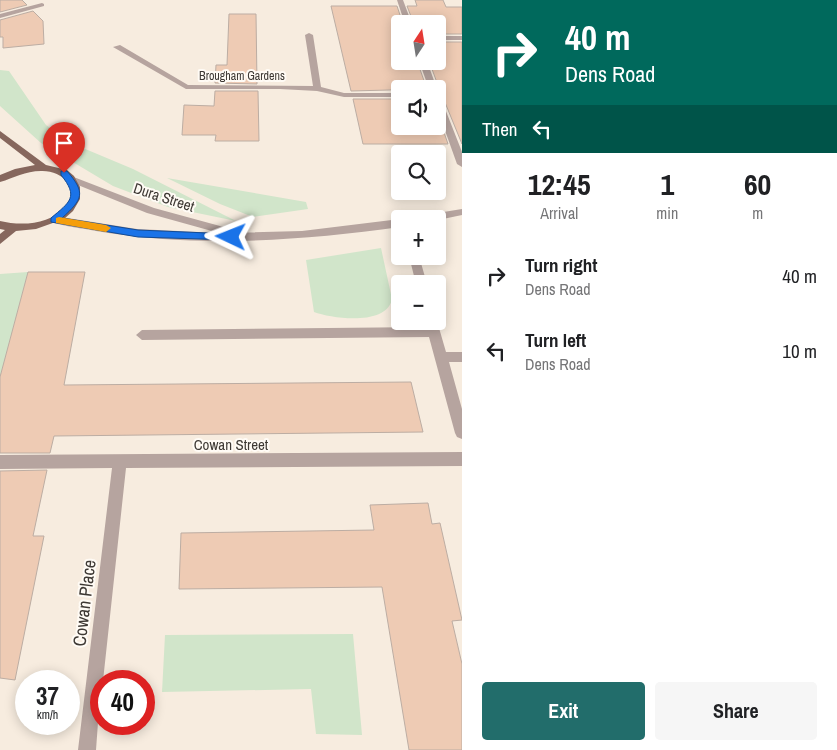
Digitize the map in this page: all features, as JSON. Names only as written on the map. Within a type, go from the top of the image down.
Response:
[{"type":"main road","points":[[0,134],[43,167],[64,173],[75,186],[76,195],[72,204],[54,220],[34,227],[13,228],[0,225]]},
{"type":"main road","points":[[0,179],[15,171],[43,167]]},
{"type":"main road","points":[[0,240],[13,228]]},
{"type":"street","points":[[400,0],[406,15]]},
{"type":"street","points":[[0,16],[42,5]]},
{"type":"street","points":[[309,35],[317,89]]},
{"type":"street","points":[[446,38],[462,38]]},
{"type":"street","name":"Brougham Gardens","points":[[118,47],[186,87],[317,89],[344,95],[391,95]]},
{"type":"street","points":[[446,122],[462,164]]},
{"type":"street","name":"Dura Street","points":[[71,179],[151,211],[249,238]]},
{"type":"street","points":[[446,215],[462,212]]},
{"type":"street","name":"Dura Street","points":[[54,220],[138,233],[249,238],[334,233],[391,224]]},
{"type":"street","points":[[142,335],[391,327]]},
{"type":"street","points":[[434,330],[462,433]]},
{"type":"street","points":[[441,357],[462,357]]},
{"type":"street","name":"Cowan Street","points":[[0,462],[462,460]]},
{"type":"street","name":"Cowan Place","points":[[87,750],[120,461]]},
{"type":"green space","points":[[0,70],[9,71],[46,125],[71,143],[133,169],[236,221],[168,207],[113,186],[41,143],[0,106]]},
{"type":"green space","points":[[167,178],[306,202],[308,209],[253,217],[220,204]]},
{"type":"green space","points":[[381,248],[391,294],[388,308],[370,317],[358,318],[333,317],[314,312],[306,260]]},
{"type":"green space","points":[[28,272],[0,378],[0,274]]},
{"type":"green space","points":[[353,634],[362,735],[316,734],[311,689],[162,692],[165,635]]},
{"type":"building","points":[[0,0],[22,0],[27,5],[0,12]]},
{"type":"building","points":[[415,0],[443,0],[446,7],[462,7],[462,34],[446,34],[446,15],[410,15],[407,6],[417,6]]},
{"type":"building","points":[[331,6],[397,6],[400,15],[391,15],[391,70],[420,70],[424,80],[391,80],[391,90],[351,91]]},
{"type":"building","points":[[33,11],[43,21],[44,44],[3,48],[3,37],[0,37],[0,20]]},
{"type":"building","points":[[229,14],[256,14],[257,84],[215,83],[216,65],[227,65]]},
{"type":"building","points":[[446,42],[462,42],[462,144],[446,105],[446,80],[436,80],[432,70],[446,70]]},
{"type":"building","points":[[215,91],[258,91],[259,141],[215,141],[216,135],[182,135],[184,105],[214,106]]},
{"type":"building","points":[[353,99],[391,99],[391,135],[445,135],[448,144],[363,144]]},
{"type":"building","points":[[28,272],[85,272],[64,385],[411,382],[423,432],[54,436],[50,453],[0,453],[0,377]]},
{"type":"building","points":[[47,470],[33,536],[44,536],[17,670],[15,670],[15,680],[0,678],[0,471]]},
{"type":"building","points":[[428,503],[432,524],[440,523],[462,620],[452,621],[462,664],[462,750],[409,750],[382,587],[179,589],[181,533],[374,530],[370,505]]},
{"type":"slow traffic","points":[[59,221],[106,228]]},
{"type":"route","points":[[64,173],[75,186],[76,195],[65,213],[54,220],[138,233],[231,237]]}]
